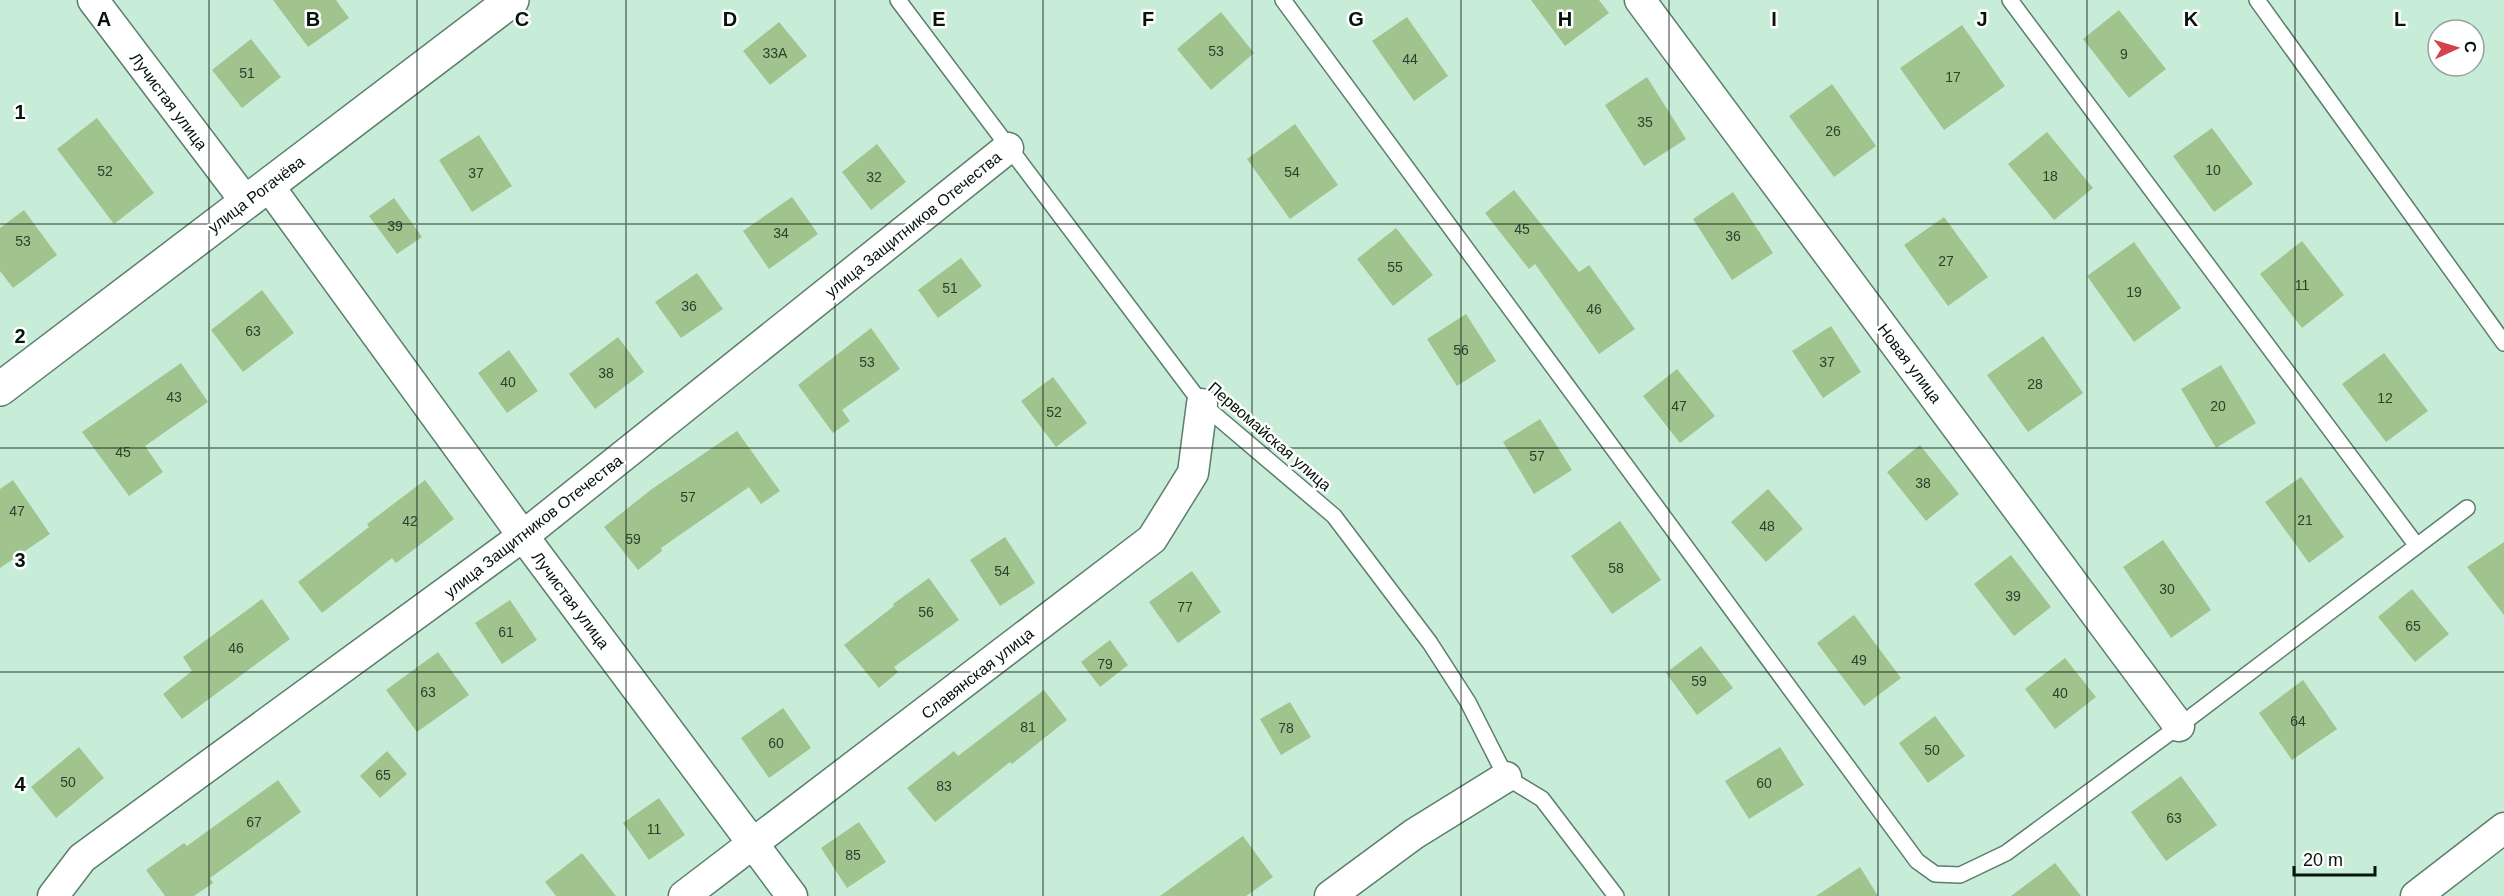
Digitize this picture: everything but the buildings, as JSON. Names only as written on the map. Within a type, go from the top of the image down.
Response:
[{"type":"street","name":"Лучистая улица","points":[[93,0],[257,194],[523,536],[792,896]]},
{"type":"street","name":"улица Рогачёва","points":[[0,389],[512,0]]},
{"type":"street","name":"Новая улица","points":[[1640,0],[2179,726]]},
{"type":"street","name":"улица Защитников Отечества","points":[[53,896],[82,858],[523,536],[1008,148]]},
{"type":"street","name":"Славянская улица","points":[[684,896],[754,845],[1152,539],[1193,473],[1202,404]]},
{"type":"street","points":[[1330,896],[1414,834],[1506,777]]},
{"type":"street","points":[[2416,896],[2504,828]]},
{"type":"lane","name":"Первомайская улица","points":[[898,0],[1202,404],[1334,516],[1430,643],[1468,702],[1506,777]]},
{"type":"lane","points":[[1283,0],[1917,861],[1935,874],[1960,875],[2006,853],[2179,726],[2467,508]]},
{"type":"lane","points":[[2010,0],[2417,546]]},
{"type":"lane","points":[[2257,0],[2504,344]]},
{"type":"lane","points":[[1506,777],[1542,799],[1616,896]]}]
